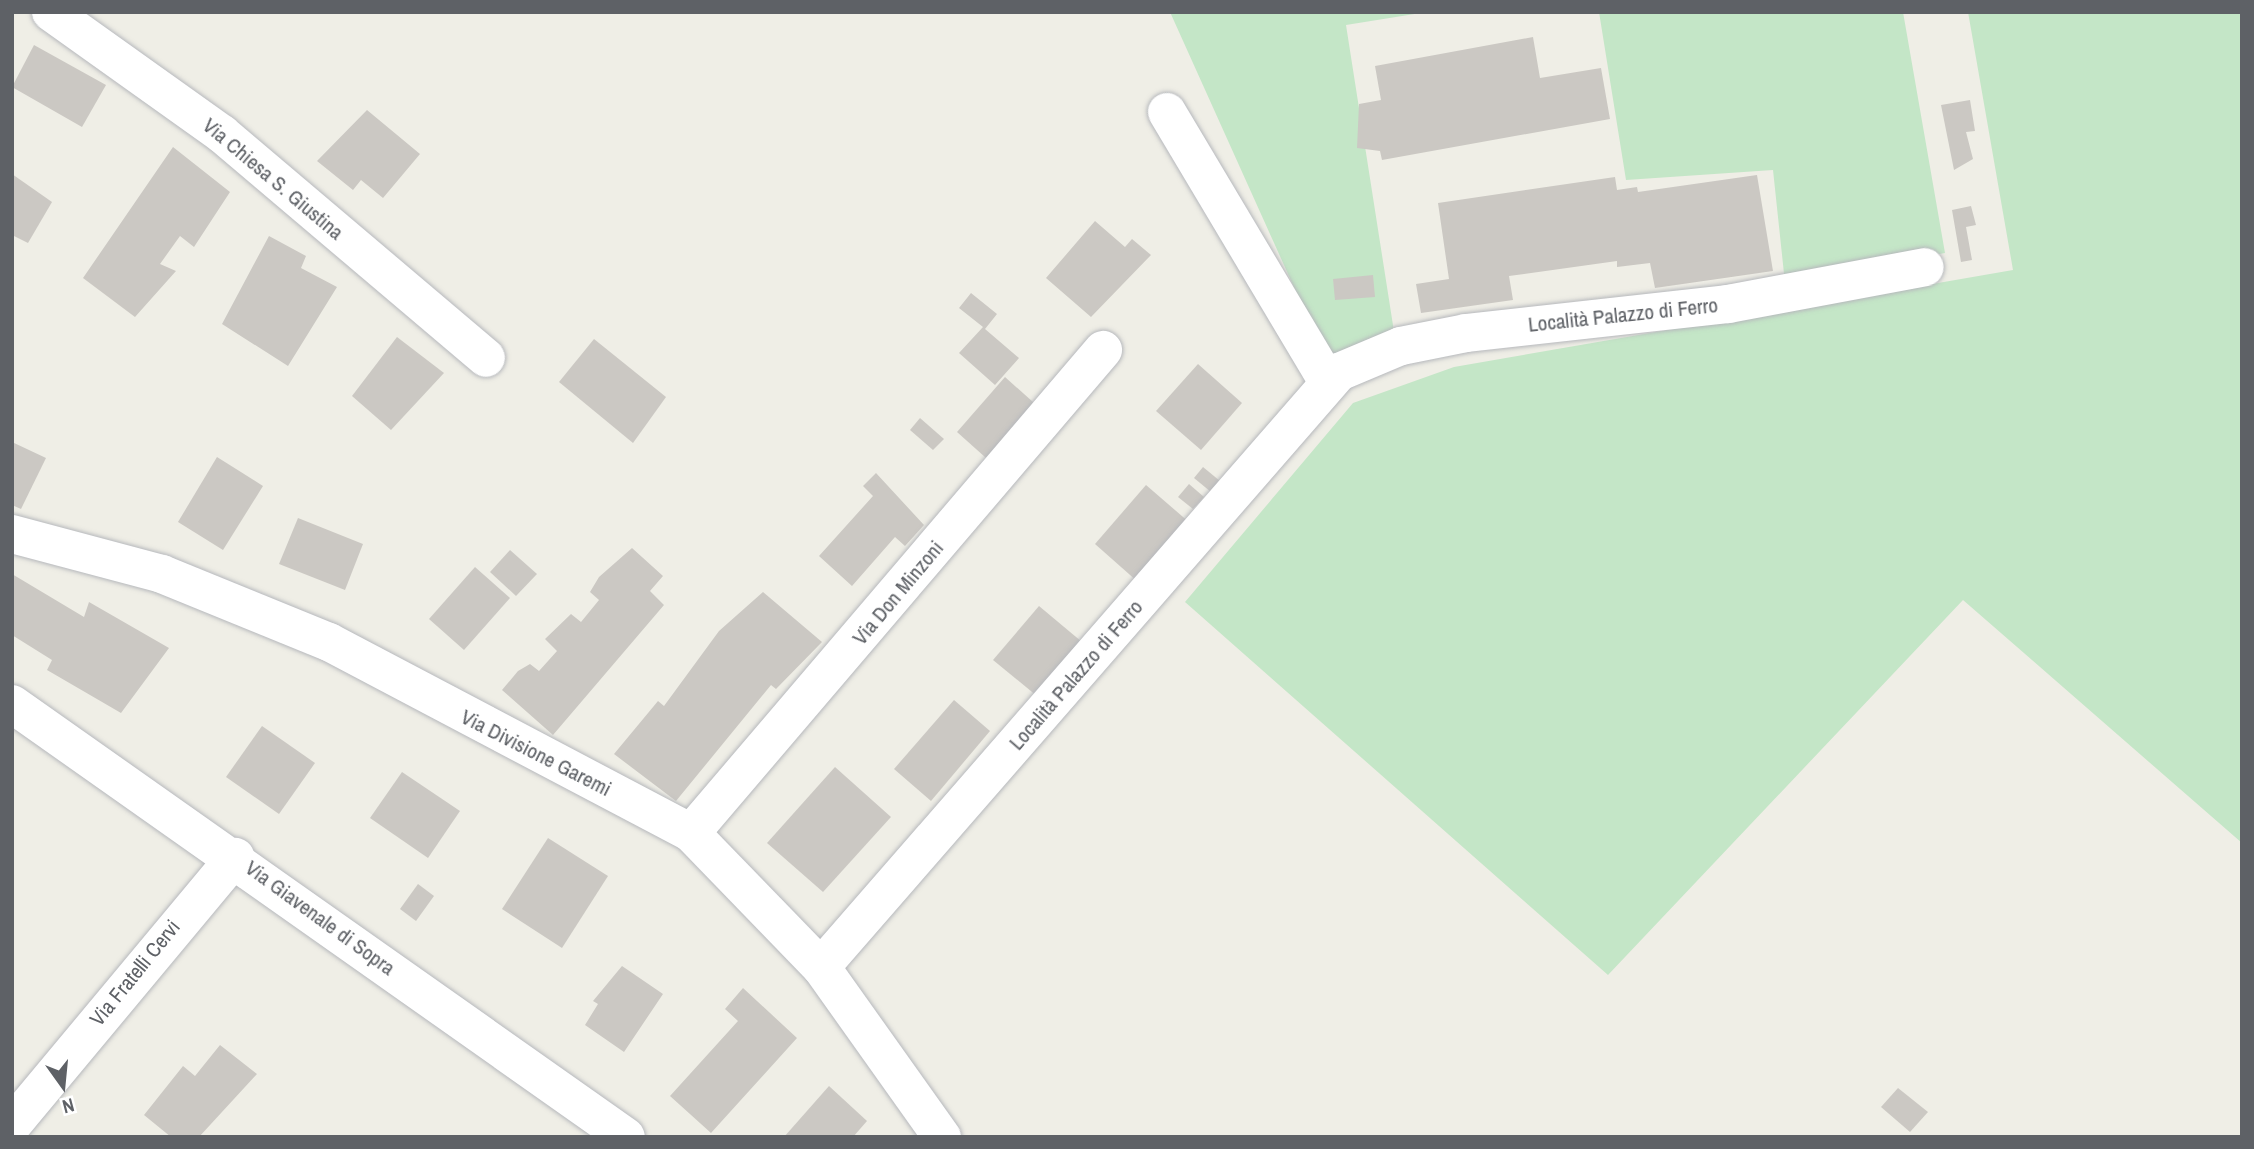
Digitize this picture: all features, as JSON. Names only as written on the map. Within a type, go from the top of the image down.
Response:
[{"type":"street","name":"Via Chiesa S. Giustina","points":[[51,12],[222,134],[486,358]]},
{"type":"street","points":[[1167,112],[1327,380]]},
{"type":"street","name":"Località Palazzo di Ferro","points":[[821,967],[1327,380],[1401,346],[1466,333],[1728,304],[1925,267]]},
{"type":"street","name":"Via Don Minzoni","points":[[691,833],[1103,350]]},
{"type":"street","name":"Via Divisione Garemi","points":[[12,534],[162,574],[329,642],[691,833],[821,967],[942,1137]]},
{"type":"street","name":"Via Giavenale di Sopra","points":[[12,704],[235,857],[626,1137]]},
{"type":"street","name":"Via Fratelli Cervi","points":[[12,1125],[235,857]]},
{"type":"green space","points":[[1170,12],[1427,12],[1346,25],[1395,338],[1329,365]]},
{"type":"green space","points":[[1599,12],[1903,12],[1945,253],[1785,283],[1773,170],[1626,180]]},
{"type":"green space","points":[[1968,12],[2242,12],[2242,843],[1963,600],[1608,975],[1185,602],[1353,403],[1454,367],[2013,270]]},
{"type":"building","points":[[1533,37],[1540,78],[1601,68],[1610,119],[1382,160],[1380,151],[1357,148],[1359,104],[1381,100],[1375,66]]},
{"type":"building","points":[[34,45],[106,85],[82,127],[12,87]]},
{"type":"building","points":[[1970,100],[1975,131],[1966,132],[1973,159],[1954,170],[1941,105]]},
{"type":"building","points":[[367,110],[420,154],[383,198],[361,180],[353,190],[317,161]]},
{"type":"building","points":[[173,147],[230,192],[194,247],[180,236],[160,264],[176,271],[135,317],[83,278]]},
{"type":"building","points":[[12,174],[52,202],[28,243],[12,235]]},
{"type":"building","points":[[1757,175],[1773,271],[1655,288],[1650,263],[1617,267],[1617,261],[1509,276],[1513,300],[1421,313],[1416,284],[1449,279],[1438,203],[1615,177],[1617,190],[1637,187],[1638,192]]},
{"type":"building","points":[[1971,206],[1976,225],[1966,227],[1972,260],[1961,262],[1952,210]]},
{"type":"building","points":[[1095,221],[1125,247],[1132,239],[1151,255],[1091,317],[1046,278]]},
{"type":"building","points":[[269,236],[306,256],[301,268],[337,287],[288,366],[222,324]]},
{"type":"building","points":[[1373,275],[1375,297],[1335,300],[1333,279]]},
{"type":"building","points":[[971,293],[997,314],[985,329],[1019,358],[995,385],[959,353],[983,327],[959,308]]},
{"type":"building","points":[[397,337],[444,373],[391,430],[352,396]]},
{"type":"building","points":[[594,339],[666,397],[633,443],[559,382]]},
{"type":"building","points":[[1198,364],[1242,403],[1201,450],[1156,411]]},
{"type":"building","points":[[1005,377],[1043,411],[995,466],[957,432]]},
{"type":"building","points":[[920,418],[944,439],[933,450],[910,430]]},
{"type":"building","points":[[12,442],[46,458],[21,509],[12,505]]},
{"type":"building","points":[[217,457],[263,486],[223,550],[178,522]]},
{"type":"building","points":[[1203,467],[1220,481],[1211,492],[1194,478]]},
{"type":"building","points":[[876,473],[924,525],[905,546],[895,537],[852,586],[819,556],[873,496],[863,486]]},
{"type":"building","points":[[1189,484],[1204,497],[1193,509],[1178,497]]},
{"type":"building","points":[[1146,485],[1190,523],[1138,582],[1095,544]]},
{"type":"building","points":[[298,518],[363,544],[345,590],[279,564]]},
{"type":"building","points":[[632,548],[663,576],[650,591],[664,605],[553,735],[502,690],[518,671],[530,664],[539,671],[557,651],[545,639],[571,614],[581,622],[599,600],[590,592],[599,577]]},
{"type":"building","points":[[510,550],[537,574],[516,596],[490,572]]},
{"type":"building","points":[[475,567],[510,598],[464,650],[429,619]]},
{"type":"building","points":[[12,574],[84,617],[89,602],[169,648],[121,713],[47,670],[52,660],[12,635]]},
{"type":"building","points":[[763,592],[822,642],[776,689],[771,685],[676,801],[614,754],[658,701],[664,706],[719,631]]},
{"type":"building","points":[[1039,606],[1088,647],[1043,701],[993,660]]},
{"type":"building","points":[[954,700],[990,731],[931,801],[894,769]]},
{"type":"building","points":[[262,726],[315,763],[279,814],[226,777]]},
{"type":"building","points":[[835,767],[891,817],[823,892],[767,843]]},
{"type":"building","points":[[402,772],[460,811],[428,858],[370,818]]},
{"type":"building","points":[[548,838],[608,876],[562,948],[502,909]]},
{"type":"building","points":[[418,884],[434,896],[416,921],[400,909]]},
{"type":"building","points":[[622,966],[663,994],[624,1052],[585,1025],[598,1004],[593,1001]]},
{"type":"building","points":[[743,988],[797,1038],[711,1133],[670,1096],[738,1021],[725,1009]]},
{"type":"building","points":[[220,1045],[257,1074],[199,1137],[171,1137],[144,1115],[183,1066],[195,1076]]},
{"type":"building","points":[[829,1086],[867,1121],[853,1137],[784,1137]]},
{"type":"building","points":[[1898,1088],[1928,1112],[1910,1132],[1881,1107]]}]
